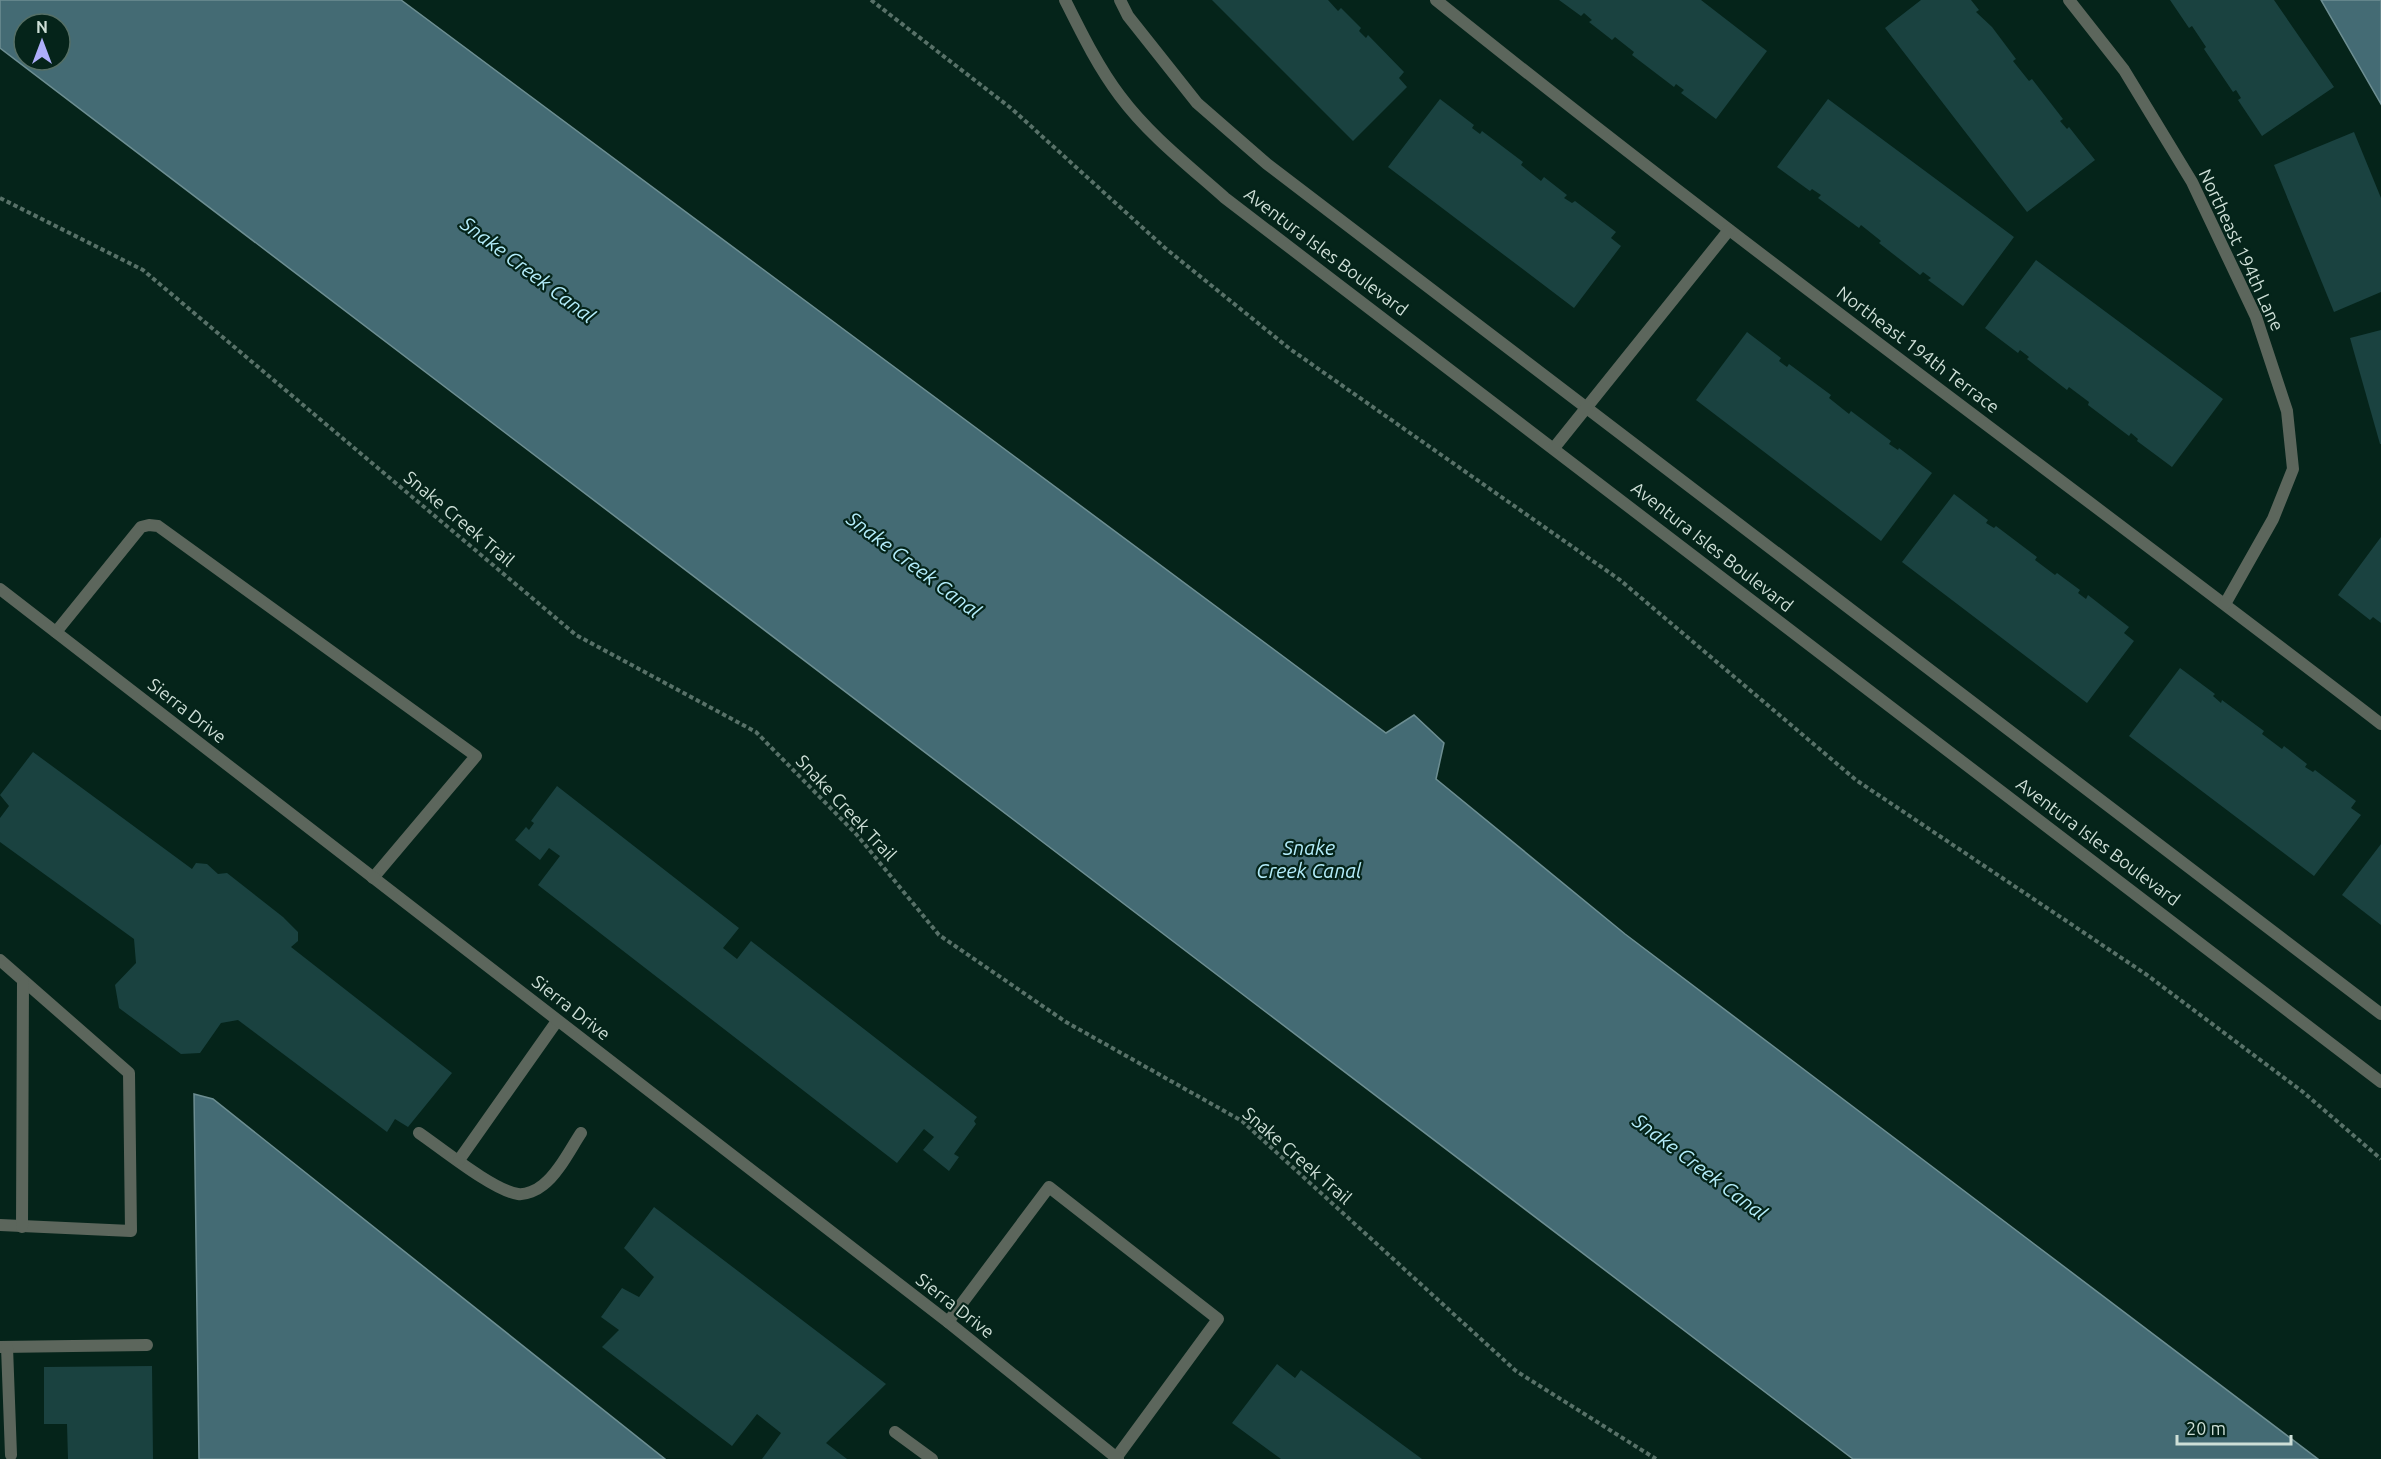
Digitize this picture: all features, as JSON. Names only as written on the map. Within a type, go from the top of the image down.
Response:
[{"type":"street","name":"Aventura Isles Boulevard","points":[[1065,0],[1083,37],[1120,96],[1169,149],[1225,198],[2381,1082]]},
{"type":"street","name":"Aventura Isles Boulevard","points":[[1120,0],[1128,16],[1197,103],[1267,164],[1585,409],[2381,1014]]},
{"type":"street","name":"Northeast 194th Terrace","points":[[1436,0],[1729,231],[2381,723]]},
{"type":"street","name":"Northeast 194th Lane","points":[[2069,0],[2124,70],[2192,182],[2256,317],[2288,411],[2293,469],[2273,519],[2225,604]]},
{"type":"street","points":[[1554,448],[1729,231]]},
{"type":"street","points":[[56,632],[141,527],[158,526],[476,756],[372,878]]},
{"type":"street","name":"Sierra Drive","points":[[0,589],[948,1322],[1117,1458]]},
{"type":"street","points":[[0,960],[129,1073],[131,1231],[0,1225]]},
{"type":"street","points":[[22,1227],[23,981]]},
{"type":"street","points":[[459,1160],[557,1021]]},
{"type":"street","points":[[419,1133],[487,1179],[520,1195],[535,1191],[549,1180],[581,1133]]},
{"type":"street","points":[[948,1322],[1049,1187],[1218,1319],[1117,1458]]},
{"type":"street","points":[[7,1457],[4,1347],[147,1345]]},
{"type":"street","points":[[895,1432],[932,1459]]},
{"type":"path","points":[[871,0],[1012,109],[1165,248],[1290,349],[1620,580],[1856,780],[2147,975],[2303,1092],[2381,1159]]},
{"type":"path","name":"Snake Creek Trail","points":[[0,198],[143,270],[576,634],[756,732],[856,835],[939,935],[1066,1022],[1242,1121],[1516,1371],[1656,1459]]},
{"type":"water","name":"Snake Creek Canal","points":[[0,0],[401,0],[1386,733],[1414,715],[1444,743],[1436,779],[1625,934],[2318,1459],[1853,1459],[32,72],[72,72],[72,12],[12,12],[12,57],[0,48]]},
{"type":"water","points":[[2321,0],[2381,0],[2381,104]]},
{"type":"water","points":[[194,1094],[213,1099],[665,1459],[199,1459]]},
{"type":"building","points":[[1212,0],[1328,0],[1338,11],[1341,8],[1361,28],[1359,31],[1366,38],[1368,35],[1404,72],[1399,78],[1407,87],[1353,141]]},
{"type":"building","points":[[1559,0],[1701,0],[1767,51],[1716,119],[1681,93],[1684,90],[1676,84],[1674,87],[1632,55],[1634,52],[1615,37],[1612,40],[1589,22],[1592,20],[1584,13],[1581,16]]},
{"type":"building","points":[[1921,0],[1971,0],[1979,10],[1976,12],[1992,27],[2016,59],[2013,61],[2029,81],[2032,79],[2063,119],[2060,121],[2067,129],[2069,127],[2095,160],[2027,212],[1885,28]]},
{"type":"building","points":[[2170,0],[2274,0],[2334,87],[2262,136],[2238,100],[2241,98],[2236,90],[2233,92],[2204,49],[2206,47],[2192,26],[2189,28]]},
{"type":"building","points":[[1440,99],[1474,125],[1472,128],[1480,134],[1482,131],[1523,162],[1521,165],[1541,181],[1544,177],[1567,195],[1564,198],[1572,203],[1575,201],[1616,232],[1611,238],[1621,246],[1574,308],[1388,167]]},
{"type":"building","points":[[1828,99],[2014,237],[1963,306],[1928,280],[1931,278],[1923,272],[1920,275],[1879,243],[1881,241],[1861,225],[1859,228],[1818,198],[1821,195],[1812,189],[1810,191],[1777,167]]},
{"type":"building","points":[[2354,132],[2381,198],[2381,292],[2334,312],[2274,165]]},
{"type":"building","points":[[2036,260],[2223,399],[2172,467],[2137,441],[2138,439],[2131,433],[2129,436],[2088,405],[2089,402],[2069,387],[2067,390],[2027,359],[2029,357],[2020,350],[2018,353],[1985,328]]},
{"type":"building","points":[[2381,330],[2381,444],[2380,444],[2350,338]]},
{"type":"building","points":[[1747,332],[1781,358],[1779,361],[1787,367],[1789,364],[1831,395],[1829,398],[1849,414],[1851,411],[1891,441],[1889,444],[1898,450],[1899,448],[1932,473],[1881,541],[1696,400]]},
{"type":"building","points":[[1954,494],[1988,520],[1986,523],[1994,528],[1996,526],[2037,557],[2035,560],[2080,590],[2078,593],[2086,599],[2088,595],[2129,627],[2124,633],[2134,641],[2087,703],[1902,562]]},
{"type":"building","points":[[2381,537],[2381,623],[2373,617],[2370,620],[2338,595]]},
{"type":"building","points":[[2180,668],[2215,694],[2213,696],[2221,703],[2222,700],[2264,731],[2262,734],[2282,749],[2284,746],[2307,764],[2305,767],[2313,772],[2315,770],[2356,801],[2351,808],[2361,815],[2314,876],[2129,736]]},
{"type":"building","points":[[33,752],[192,869],[196,863],[207,864],[218,874],[227,873],[283,917],[298,932],[298,941],[291,947],[452,1073],[408,1127],[395,1119],[387,1132],[238,1020],[221,1023],[200,1053],[181,1054],[119,1008],[115,985],[136,963],[134,939],[0,842],[0,818],[9,806],[0,795]]},
{"type":"building","points":[[557,786],[739,928],[723,948],[737,959],[751,941],[977,1117],[974,1121],[976,1124],[954,1154],[959,1157],[949,1171],[923,1150],[934,1137],[924,1129],[897,1163],[538,885],[560,856],[549,848],[540,860],[515,840],[526,827],[529,830],[534,823],[531,821]]},
{"type":"building","points":[[2381,844],[2381,925],[2342,895]]},
{"type":"building","points":[[654,1207],[886,1384],[826,1443],[847,1459],[762,1459],[781,1433],[757,1414],[732,1446],[602,1347],[619,1330],[601,1317],[622,1288],[639,1297],[654,1277],[624,1248]]},
{"type":"building","points":[[1277,1364],[1295,1378],[1301,1370],[1422,1459],[1281,1459],[1232,1423]]},
{"type":"building","points":[[152,1366],[153,1459],[68,1459],[67,1424],[44,1424],[44,1367]]}]
